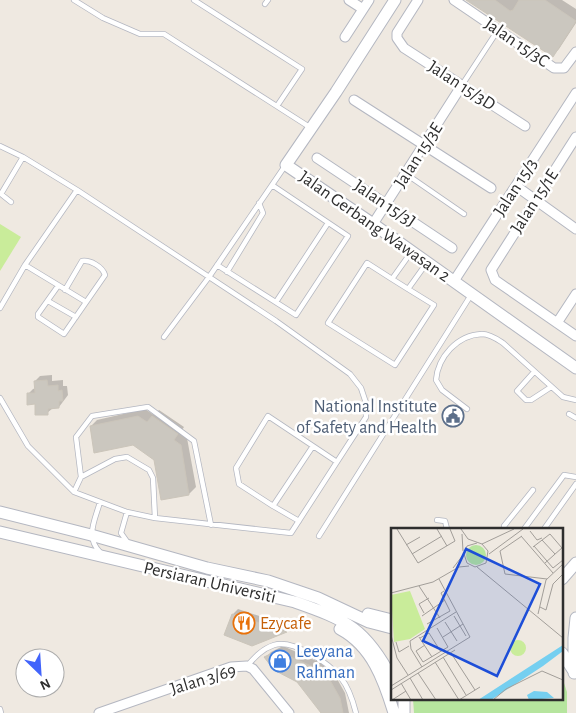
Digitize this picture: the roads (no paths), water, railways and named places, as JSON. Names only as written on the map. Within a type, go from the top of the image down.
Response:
[{"type":"main road","name":"Jalan Gerbang Wawasan 2","points":[[395,0],[286,165],[412,251],[576,368]]},
{"type":"main road","name":"Persiaran Universiti","points":[[0,512],[132,546],[207,568],[268,581],[318,598],[369,622],[391,628]]},
{"type":"main road","name":"Persiaran Universiti","points":[[0,532],[295,602],[330,615],[358,632],[376,651],[391,677]]},
{"type":"main road","points":[[564,566],[576,553]]},
{"type":"main road","points":[[564,577],[576,563]]},
{"type":"main road","points":[[268,581],[312,590],[359,611],[391,620]]},
{"type":"main road","points":[[259,593],[320,618],[347,633],[358,642],[378,667],[386,684],[394,713]]},
{"type":"main road","points":[[575,676],[574,638],[576,618]]},
{"type":"main road","points":[[564,656],[575,676]]},
{"type":"main road","points":[[404,700],[404,713]]},
{"type":"street","points":[[349,0],[363,9]]},
{"type":"street","points":[[345,37],[369,0]]},
{"type":"street","name":"Jalan 15/3D","points":[[418,0],[397,33],[400,43],[404,48],[525,126]]},
{"type":"street","name":"Jalan 15/3C","points":[[454,0],[554,68],[561,69],[567,66],[576,52]]},
{"type":"street","name":"Jalan 15/3E","points":[[373,224],[462,85]]},
{"type":"street","name":"Jalan 15/3","points":[[454,281],[576,93]]},
{"type":"street","points":[[354,100],[491,188]]},
{"type":"street","name":"Jalan 15/1E","points":[[557,323],[495,280],[491,270],[576,137]]},
{"type":"street","name":"Jalan 15/3J","points":[[318,158],[452,248]]},
{"type":"street","points":[[516,186],[576,230]]},
{"type":"street","points":[[576,294],[557,323],[576,336]]},
{"type":"street","name":"Jalan 3/69","points":[[99,713],[231,667],[246,666],[258,673],[289,713]]},
{"type":"lane","points":[[74,0],[103,18],[140,34],[164,34],[311,128]]},
{"type":"lane","points":[[194,0],[302,70],[277,106]]},
{"type":"lane","points":[[462,85],[498,30]]},
{"type":"lane","points":[[0,146],[23,157],[77,190],[276,321],[350,374],[361,388],[366,403],[366,418],[291,533],[155,518],[127,512],[74,492],[28,446],[0,398]]},
{"type":"lane","points":[[11,202],[1,194],[23,157]]},
{"type":"lane","points":[[164,337],[209,277],[286,165]]},
{"type":"lane","points":[[405,174],[464,214]]},
{"type":"lane","points":[[217,265],[296,315],[348,236],[272,185]]},
{"type":"lane","points":[[0,308],[25,265],[77,190]]},
{"type":"lane","points":[[227,272],[264,214],[259,204]]},
{"type":"lane","points":[[276,302],[328,223]]},
{"type":"lane","points":[[392,279],[412,251]]},
{"type":"lane","points":[[58,286],[38,317],[64,334],[105,275],[103,271],[89,261],[82,261],[65,290]]},
{"type":"lane","points":[[367,263],[408,289],[434,305],[395,365],[328,323],[367,263]]},
{"type":"lane","points":[[408,289],[427,263]]},
{"type":"lane","points":[[25,265],[86,302]]},
{"type":"lane","points":[[319,536],[472,294]]},
{"type":"lane","points":[[48,300],[76,317]]},
{"type":"lane","points":[[467,409],[442,390],[436,380],[436,374],[445,356],[454,344],[464,338],[482,334],[493,337],[503,343],[562,397],[576,400]]},
{"type":"lane","points":[[440,342],[450,350]]},
{"type":"lane","points":[[534,372],[517,391],[526,400],[531,400],[551,387]]},
{"type":"lane","points":[[74,492],[81,477],[76,437],[92,416],[148,407],[194,441],[211,525]]},
{"type":"lane","points":[[569,414],[576,418]]},
{"type":"lane","points":[[299,521],[240,484],[236,468],[268,416],[337,462]]},
{"type":"lane","points":[[273,506],[313,446]]},
{"type":"lane","points":[[81,477],[115,459],[127,457],[152,473],[155,518]]},
{"type":"lane","points":[[525,528],[564,475],[576,477]]},
{"type":"lane","points":[[545,528],[576,484]]},
{"type":"lane","points":[[504,528],[533,490]]},
{"type":"lane","points":[[100,502],[91,535],[92,542],[106,558]]},
{"type":"lane","points":[[127,512],[121,533],[124,539],[132,546]]},
{"type":"lane","points":[[438,520],[445,521],[447,528]]},
{"type":"lane","points":[[76,531],[86,529],[94,522]]},
{"type":"lane","points":[[246,666],[257,654],[266,648],[284,643],[293,645],[321,660],[341,677],[350,693],[356,713]]},
{"type":"lane","points":[[0,709],[1,713]]},
{"type":"place","name":"National Institute of Safety and Health","points":[[453,416]]},
{"type":"place","name":"Ezycafe","points":[[244,623]]},
{"type":"place","name":"Leeyana Rahman","points":[[280,661]]}]
